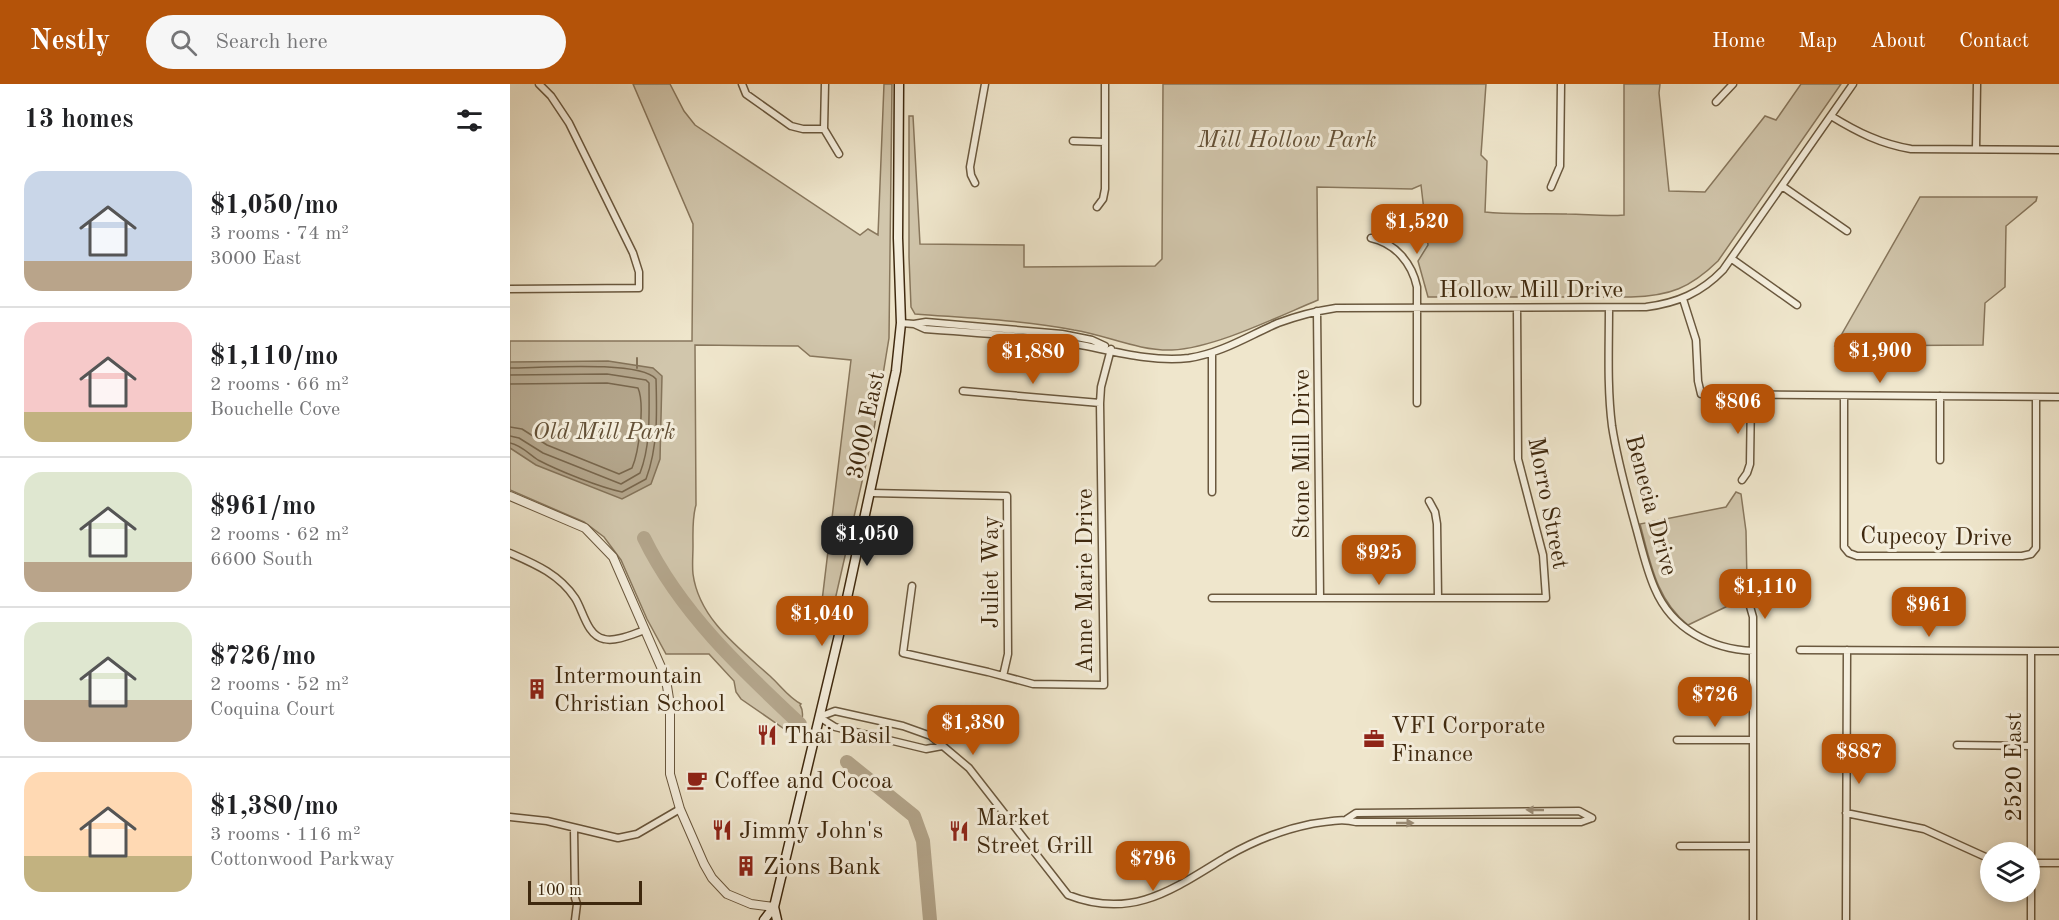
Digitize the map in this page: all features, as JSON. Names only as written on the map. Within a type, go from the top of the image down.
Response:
[{"type":"main road","name":"3000 East","points":[[764,920],[774,907],[871,493],[892,392],[901,323],[898,207],[899,84]]},
{"type":"main road","name":"3000 East","points":[[774,907],[777,920]]},
{"type":"street","points":[[510,289],[639,288],[639,272],[633,253],[569,123],[539,84]]},
{"type":"street","points":[[742,84],[746,94],[791,126],[803,129],[824,129]]},
{"type":"street","points":[[825,84],[824,129],[839,154]]},
{"type":"street","points":[[975,183],[970,167],[985,84]]},
{"type":"street","points":[[1097,207],[1105,189],[1105,84]]},
{"type":"street","points":[[1551,187],[1560,166],[1561,84]]},
{"type":"street","points":[[1716,102],[1733,84]]},
{"type":"street","name":"Hollow Mill Drive","points":[[901,323],[914,324],[925,329],[1045,339],[1111,349],[1132,355],[1171,359],[1212,353],[1234,346],[1278,324],[1317,311],[1358,307],[1646,307],[1683,299],[1714,279],[1732,259],[1853,84]]},
{"type":"street","points":[[1976,149],[1977,84]]},
{"type":"street","points":[[1831,116],[1866,137],[1896,146],[1928,149],[2059,150]]},
{"type":"street","points":[[1073,141],[1105,141]]},
{"type":"street","points":[[1782,186],[1847,231]]},
{"type":"street","points":[[1371,238],[1390,245],[1409,265],[1417,287],[1417,403]]},
{"type":"street","points":[[1732,259],[1797,305]]},
{"type":"street","points":[[1683,299],[1696,340],[1701,394],[2059,398]]},
{"type":"street","name":"Morro Street","points":[[1438,598],[1546,598],[1543,555],[1518,459],[1517,308]]},
{"type":"street","name":"Benecia Drive","points":[[1610,308],[1610,407],[1615,442],[1622,477],[1654,588],[1671,614],[1683,627],[1698,637],[1713,644],[1753,651]]},
{"type":"street","name":"Stone Mill Drive","points":[[1317,311],[1320,598]]},
{"type":"street","name":"Anne Marie Drive","points":[[912,586],[903,652],[1033,684],[1104,685],[1100,403],[1101,387],[1111,349]]},
{"type":"street","points":[[1212,353],[1212,492]]},
{"type":"street","points":[[963,391],[1100,403]]},
{"type":"street","points":[[1742,480],[1748,473],[1750,464],[1750,395]]},
{"type":"street","name":"Cupecoy Drive","points":[[1844,396],[1844,547],[1849,553],[1857,556],[2022,556],[2031,554],[2036,548],[2036,397]]},
{"type":"street","points":[[1940,396],[1940,460]]},
{"type":"street","name":"Juliet Way","points":[[871,493],[1007,496],[1008,654],[1003,676]]},
{"type":"street","points":[[510,496],[585,528],[613,557],[661,667],[667,686],[670,705],[670,774],[680,809],[712,878],[728,894],[738,900],[774,907]]},
{"type":"street","points":[[1212,598],[1438,598],[1437,524],[1435,512],[1429,501]]},
{"type":"street","points":[[510,553],[538,565],[567,587],[576,599],[591,631],[597,636],[612,639],[645,630]]},
{"type":"street","points":[[1747,596],[1753,617],[1753,920]]},
{"type":"street","points":[[1800,650],[2059,651]]},
{"type":"street","points":[[1846,920],[1847,650]]},
{"type":"street","name":"2520 East","points":[[2030,842],[2031,651]]},
{"type":"street","points":[[819,717],[834,711],[903,726],[931,736],[969,768],[1068,895],[1089,909]]},
{"type":"street","points":[[819,717],[835,727],[926,749],[942,746]]},
{"type":"street","points":[[1677,740],[1753,740]]},
{"type":"street","points":[[1957,745],[2031,746]]},
{"type":"street","points":[[510,817],[547,821],[608,837],[628,837],[680,809]]},
{"type":"street","points":[[1153,905],[1206,869],[1252,843],[1299,827],[1347,819],[1356,813],[1477,810],[1579,811],[1592,818],[1581,822],[1356,822],[1347,819]]},
{"type":"street","points":[[1846,813],[1924,829],[1980,854]]},
{"type":"street","points":[[574,828],[574,898],[577,904],[575,920]]},
{"type":"street","points":[[1680,846],[1753,846]]},
{"type":"street","points":[[2040,863],[2059,863]]},
{"type":"street","name":"2520 East","points":[[2031,902],[2031,920]]},
{"type":"green space","name":"Old Mill Park","points":[[633,84],[670,84],[684,111],[695,125],[860,235],[868,229],[878,235],[884,84],[892,84],[889,338],[874,429],[835,600],[822,601],[851,360],[810,356],[798,346],[695,345],[696,505],[693,526],[693,574],[697,590],[703,605],[722,631],[788,695],[801,704],[802,719],[795,733],[783,728],[741,699],[736,692],[734,681],[709,654],[666,654],[647,619],[621,560],[604,537],[584,522],[510,490],[510,341],[692,341],[693,224]]},
{"type":"green space","name":"Mill Hollow Park","points":[[1163,84],[1486,84],[1481,155],[1487,161],[1485,212],[1610,216],[1624,215],[1624,84],[1660,84],[1669,191],[1705,192],[1765,116],[1776,120],[1801,84],[1841,84],[1718,261],[1688,284],[1657,295],[1428,297],[1418,261],[1428,245],[1421,185],[1412,189],[1317,187],[1318,300],[1226,338],[1189,348],[1159,350],[1086,332],[1034,324],[915,314],[911,307],[909,257],[909,116],[913,116],[920,244],[1024,245],[1024,267],[1155,266],[1162,259]]},
{"type":"green space","points":[[1920,197],[2037,197],[2036,201],[2006,226],[2005,287],[1985,303],[1983,345],[1835,346]]},
{"type":"green space","points":[[1736,492],[1741,494],[1746,531],[1747,582],[1736,586],[1733,594],[1734,603],[1688,625],[1668,604],[1661,592],[1651,566],[1640,524],[1726,507]]},
{"type":"water","points":[[608,361],[653,368],[662,376],[660,459],[651,484],[622,499],[536,465],[510,448],[510,362]]},
{"type":"waterway","points":[[637,358],[637,368]]},
{"type":"waterway","points":[[644,538],[675,591],[713,638],[800,724]]},
{"type":"waterway","points":[[847,762],[914,816],[923,841],[930,920]]},
{"type":"place","name":"Intermountain Christian School","points":[[537,689]]},
{"type":"place","name":"Thai Basil","points":[[767,735]]},
{"type":"place","name":"VFI Corporate Finance","points":[[1374,739]]},
{"type":"place","name":"Coffee and Cocoa","points":[[697,780]]},
{"type":"place","name":"Jimmy John's","points":[[722,830]]},
{"type":"place","name":"Market Street Grill","points":[[959,831]]},
{"type":"place","name":"Zions Bank","points":[[746,866]]}]
